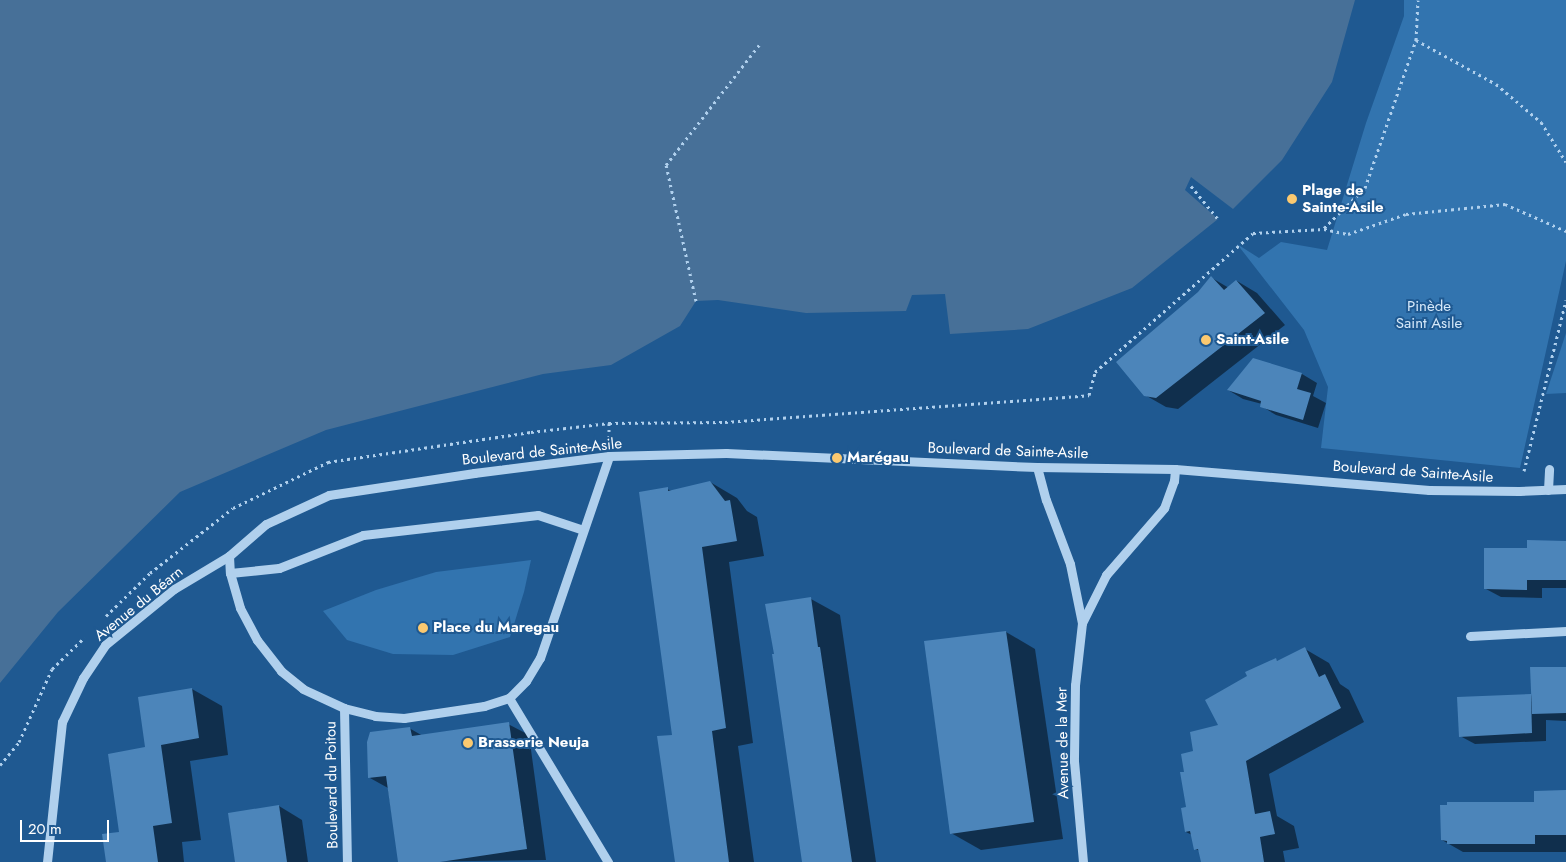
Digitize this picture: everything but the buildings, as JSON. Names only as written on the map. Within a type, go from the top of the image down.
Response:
[{"type":"street","name":"Boulevard de Sainte-Asile","points":[[229,556],[266,524],[329,496],[474,473],[609,456],[726,453],[1038,467],[1175,469],[1429,490],[1519,491],[1566,489]]},
{"type":"street","points":[[229,556],[230,573],[240,608],[257,640],[281,671],[303,690],[344,708],[375,716],[404,718],[484,706],[509,698],[526,681],[540,658],[609,456]]},
{"type":"street","name":"Avenue de la Mer","points":[[1038,467],[1046,500],[1070,564],[1082,623],[1075,685],[1074,761],[1083,862]]},
{"type":"street","name":"Avenue de la Mer","points":[[1082,623],[1106,575],[1164,508],[1174,480],[1175,469]]},
{"type":"street","points":[[1548,490],[1549,469]]},
{"type":"street","points":[[230,573],[279,568],[363,535],[538,515],[583,530]]},
{"type":"street","name":"Avenue du Béarn","points":[[47,862],[62,722],[83,678],[105,645],[174,589],[229,556]]},
{"type":"street","points":[[1470,636],[1566,631]]},
{"type":"street","points":[[509,698],[608,862]]},
{"type":"street","name":"Boulevard du Poitou","points":[[344,708],[347,862]]},
{"type":"path","points":[[1324,229],[1365,188],[1416,40],[1418,0]]},
{"type":"path","points":[[1416,40],[1496,84],[1541,122],[1566,162]]},
{"type":"path","points":[[696,301],[666,165],[760,44]]},
{"type":"path","points":[[1191,186],[1218,219]]},
{"type":"path","points":[[609,423],[725,422],[1088,395],[1095,372],[1253,233],[1324,229],[1348,234],[1406,214],[1505,204],[1566,231]]},
{"type":"path","points":[[1519,491],[1566,300]]},
{"type":"green space","name":"Pinède Saint Asile","points":[[1404,0],[1566,0],[1566,261],[1520,468],[1321,448],[1328,387],[1304,330],[1237,244],[1259,258],[1281,242],[1327,250],[1366,123],[1404,16]]},
{"type":"green space","points":[[1566,333],[1566,393],[1546,394]]},
{"type":"green space","points":[[531,560],[524,592],[510,637],[453,655],[393,654],[347,640],[323,611],[376,590],[436,572]]},
{"type":"shaded area","points":[[0,0],[1355,0],[1332,82],[1282,160],[1233,209],[1191,177],[1185,190],[1218,219],[1132,288],[1028,329],[950,334],[945,294],[912,295],[906,311],[806,313],[718,300],[696,301],[680,326],[611,365],[543,374],[326,430],[180,492],[58,612],[0,683]]},
{"type":"place","name":"Plage de Sainte-Asile","points":[[1292,199]]},
{"type":"place","name":"Saint-Asile","points":[[1206,340]]},
{"type":"place","name":"Marégau","points":[[837,458]]},
{"type":"place","name":"Place du Maregau","points":[[423,628]]},
{"type":"place","name":"Brasserie Neuja","points":[[468,743]]}]
